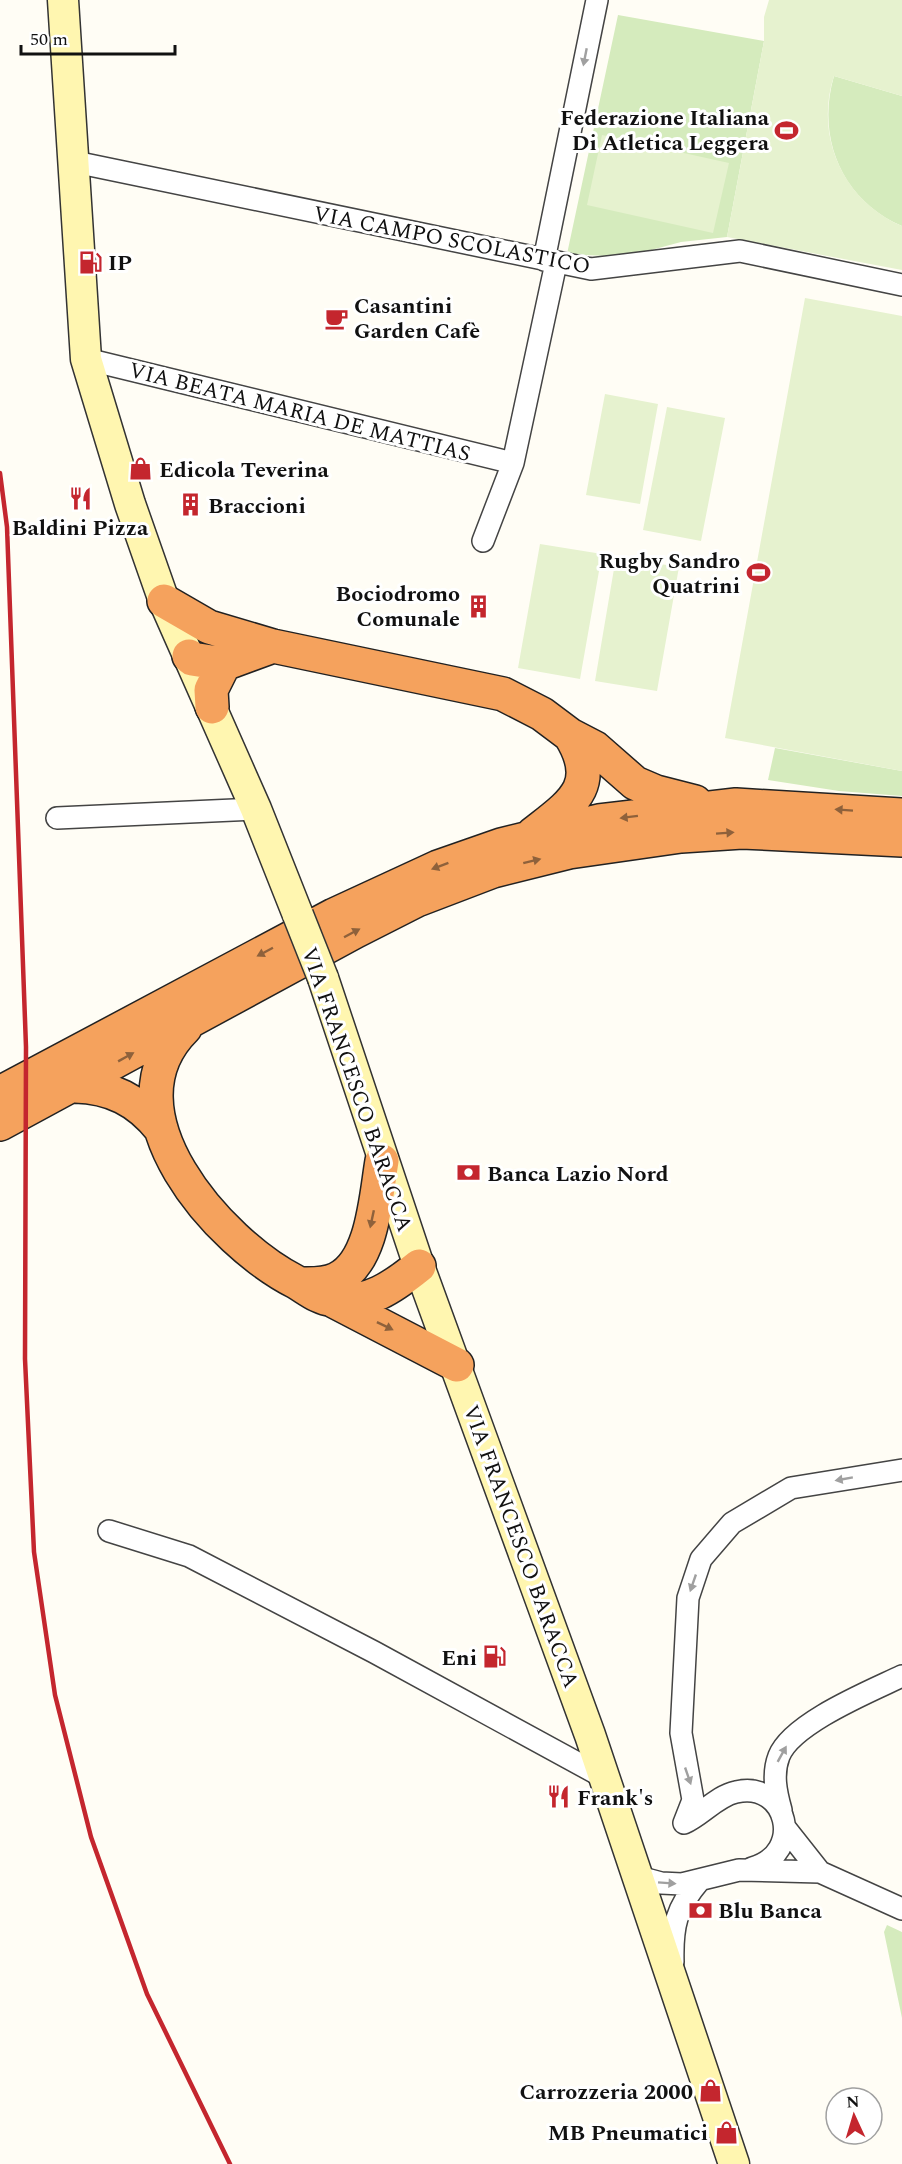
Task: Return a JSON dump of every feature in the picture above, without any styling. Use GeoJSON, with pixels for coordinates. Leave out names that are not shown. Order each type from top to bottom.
{"type":"FeatureCollection","features":[{"type":"Feature","properties":{"kind":"highway"},"geometry":{"type":"LineString","coordinates":[[164,601],[194,641],[192,659],[224,664],[273,646]]}},
{"type":"Feature","properties":{"kind":"highway"},"geometry":{"type":"LineString","coordinates":[[194,641],[273,646],[503,694],[542,714],[570,735],[596,748],[635,783],[656,792],[698,802],[902,815]]}},
{"type":"Feature","properties":{"kind":"highway"},"geometry":{"type":"LineString","coordinates":[[212,706],[211,690],[224,664]]}},
{"type":"Feature","properties":{"kind":"highway"},"geometry":{"type":"LineString","coordinates":[[527,838],[579,794],[583,769],[581,757],[570,735]]}},
{"type":"Feature","properties":{"kind":"highway"},"geometry":{"type":"LineString","coordinates":[[0,1093],[334,915],[438,867],[527,838],[599,821],[736,805]]}},
{"type":"Feature","properties":{"kind":"highway"},"geometry":{"type":"LineString","coordinates":[[0,1124],[75,1086],[417,900],[493,871],[569,852],[681,836],[742,832],[902,840]]}},
{"type":"Feature","properties":{"kind":"highway"},"geometry":{"type":"LineString","coordinates":[[161,1129],[155,1097],[161,1062],[177,1036],[201,1016]]}},
{"type":"Feature","properties":{"kind":"highway"},"geometry":{"type":"LineString","coordinates":[[75,1086],[101,1088],[128,1098],[152,1117],[161,1129],[184,1177],[203,1206],[249,1253],[310,1292],[339,1287],[360,1299],[375,1295],[397,1284],[419,1266]]}},
{"type":"Feature","properties":{"kind":"highway"},"geometry":{"type":"LineString","coordinates":[[339,1287],[358,1261],[366,1240],[382,1161]]}},
{"type":"Feature","properties":{"kind":"highway"},"geometry":{"type":"LineString","coordinates":[[339,1287],[456,1365]]}},
{"type":"Feature","properties":{"kind":"main road"},"geometry":{"type":"LineString","coordinates":[[63,0],[86,359],[130,504],[164,601]]}},
{"type":"Feature","properties":{"kind":"main road","name":"VIA FRANCESCO BARACCA"},"geometry":{"type":"LineString","coordinates":[[194,641],[212,706],[256,809],[323,978],[382,1161],[419,1266],[605,1778],[635,1876],[734,2164]]}},
{"type":"Feature","properties":{"kind":"street"},"geometry":{"type":"LineString","coordinates":[[483,541],[513,463],[597,0]]}},
{"type":"Feature","properties":{"kind":"street","name":"VIA CAMPO SCOLASTICO"},"geometry":{"type":"LineString","coordinates":[[75,162],[591,269],[740,251],[902,285]]}},
{"type":"Feature","properties":{"kind":"street","name":"VIA BEATA MARIA DE MATTIAS"},"geometry":{"type":"LineString","coordinates":[[86,359],[513,463]]}},
{"type":"Feature","properties":{"kind":"street"},"geometry":{"type":"LineString","coordinates":[[57,818],[256,809]]}},
{"type":"Feature","properties":{"kind":"street"},"geometry":{"type":"LineString","coordinates":[[820,1872],[783,1819],[760,1794],[739,1791],[728,1794],[703,1813],[684,1823],[693,1800],[681,1732],[688,1598],[701,1559],[732,1523],[791,1488],[902,1470]]}},
{"type":"Feature","properties":{"kind":"street"},"geometry":{"type":"LineString","coordinates":[[109,1531],[189,1556],[374,1652],[605,1778]]}},
{"type":"Feature","properties":{"kind":"street"},"geometry":{"type":"LineString","coordinates":[[749,1869],[770,1860],[783,1840],[783,1819],[774,1774],[780,1754],[804,1727],[848,1702],[902,1676]]}},
{"type":"Feature","properties":{"kind":"street"},"geometry":{"type":"LineString","coordinates":[[635,1876],[640,1879],[668,1883],[700,1880],[730,1871],[749,1869],[820,1872],[902,1909]]}},
{"type":"Feature","properties":{"kind":"street"},"geometry":{"type":"LineString","coordinates":[[674,1989],[673,1929],[681,1906],[700,1880]]}},
{"type":"Feature","properties":{"kind":"green space","name":"Federazione Italiana Di Atletica Leggera"},"geometry":{"type":"Polygon","coordinates":[[[769,0],[902,0],[902,96],[834,76],[829,99],[828,122],[831,144],[850,184],[864,201],[882,215],[902,226],[902,270],[727,237],[764,41],[764,17],[769,0]]]}},
{"type":"Feature","properties":{"kind":"green space"},"geometry":{"type":"Polygon","coordinates":[[[618,15],[764,41],[727,237],[681,242],[625,257],[567,254],[618,15]]]}},
{"type":"Feature","properties":{"kind":"green space"},"geometry":{"type":"Polygon","coordinates":[[[834,76],[902,96],[902,226],[881,215],[864,200],[849,183],[839,164],[832,144],[829,122],[829,99],[834,76]]]}},
{"type":"Feature","properties":{"kind":"green space"},"geometry":{"type":"Polygon","coordinates":[[[602,135],[729,163],[713,233],[587,205],[602,135]]]}},
{"type":"Feature","properties":{"kind":"green space"},"geometry":{"type":"Polygon","coordinates":[[[805,298],[902,316],[902,771],[725,738],[805,298]]]}},
{"type":"Feature","properties":{"kind":"green space"},"geometry":{"type":"Polygon","coordinates":[[[605,394],[658,404],[640,504],[586,495],[605,394]]]}},
{"type":"Feature","properties":{"kind":"green space"},"geometry":{"type":"Polygon","coordinates":[[[667,407],[725,418],[701,541],[643,530],[667,407]]]}},
{"type":"Feature","properties":{"kind":"green space"},"geometry":{"type":"Polygon","coordinates":[[[540,544],[602,554],[580,679],[518,668],[540,544]]]}},
{"type":"Feature","properties":{"kind":"green space"},"geometry":{"type":"Polygon","coordinates":[[[616,557],[679,567],[657,691],[595,681],[616,557]]]}},
{"type":"Feature","properties":{"kind":"green space"},"geometry":{"type":"Polygon","coordinates":[[[775,748],[902,771],[902,796],[839,791],[768,780],[775,748]]]}},
{"type":"Feature","properties":{"kind":"green space"},"geometry":{"type":"Polygon","coordinates":[[[887,1925],[902,1932],[902,2018],[884,1932],[887,1925]]]}},
{"type":"Feature","properties":{"kind":"railway"},"geometry":{"type":"LineString","coordinates":[[0,473],[7,527],[26,1047],[25,1359],[34,1552],[55,1695],[91,1837],[147,1994],[230,2164]]}},
{"type":"Feature","properties":{"kind":"place","name":"Federazione Italiana Di Atletica Leggera"},"geometry":{"type":"Point","coordinates":[787,130]}},
{"type":"Feature","properties":{"kind":"place","name":"IP"},"geometry":{"type":"Point","coordinates":[90,262]}},
{"type":"Feature","properties":{"kind":"place","name":"Casantini Garden Cafè"},"geometry":{"type":"Point","coordinates":[336,318]}},
{"type":"Feature","properties":{"kind":"place","name":"Edicola Teverina"},"geometry":{"type":"Point","coordinates":[141,469]}},
{"type":"Feature","properties":{"kind":"place","name":"Baldini Pizza"},"geometry":{"type":"Point","coordinates":[80,498]}},
{"type":"Feature","properties":{"kind":"place","name":"Braccioni"},"geometry":{"type":"Point","coordinates":[190,505]}},
{"type":"Feature","properties":{"kind":"place","name":"Rugby Sandro Quatrini"},"geometry":{"type":"Point","coordinates":[758,573]}},
{"type":"Feature","properties":{"kind":"place","name":"Bociodromo Comunale"},"geometry":{"type":"Point","coordinates":[478,606]}},
{"type":"Feature","properties":{"kind":"place","name":"Banca Lazio Nord"},"geometry":{"type":"Point","coordinates":[469,1173]}},
{"type":"Feature","properties":{"kind":"place","name":"Eni"},"geometry":{"type":"Point","coordinates":[495,1657]}},
{"type":"Feature","properties":{"kind":"place","name":"Frank's"},"geometry":{"type":"Point","coordinates":[559,1797]}},
{"type":"Feature","properties":{"kind":"place","name":"Blu Banca"},"geometry":{"type":"Point","coordinates":[700,1910]}},
{"type":"Feature","properties":{"kind":"place","name":"Carrozzeria 2000"},"geometry":{"type":"Point","coordinates":[711,2091]}},
{"type":"Feature","properties":{"kind":"place","name":"MB Pneumatici"},"geometry":{"type":"Point","coordinates":[726,2132]}}]}
